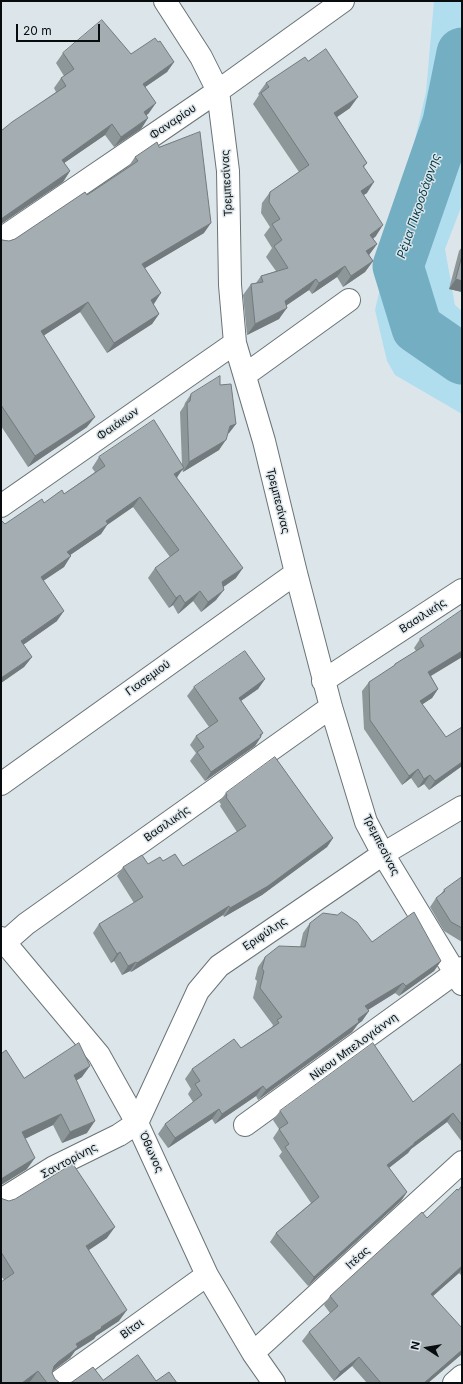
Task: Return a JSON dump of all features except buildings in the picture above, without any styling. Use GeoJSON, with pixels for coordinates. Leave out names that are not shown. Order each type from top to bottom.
{"type":"FeatureCollection","features":[{"type":"Feature","properties":{"kind":"street","name":"Τρεμπεσίνας"},"geometry":{"type":"LineString","coordinates":[[165,1],[201,57],[218,91],[228,171],[230,285],[235,343],[264,441],[323,681],[366,822],[383,854],[460,975]]}},
{"type":"Feature","properties":{"kind":"street","name":"Φαναρίου"},"geometry":{"type":"LineString","coordinates":[[1,239],[218,91],[343,1]]}},
{"type":"Feature","properties":{"kind":"street"},"geometry":{"type":"LineString","coordinates":[[245,375],[349,300]]}},
{"type":"Feature","properties":{"kind":"street","name":"Φαιάκων"},"geometry":{"type":"LineString","coordinates":[[1,506],[235,343]]}},
{"type":"Feature","properties":{"kind":"street","name":"Γιασεμιού"},"geometry":{"type":"LineString","coordinates":[[1,784],[296,573]]}},
{"type":"Feature","properties":{"kind":"street","name":"Βασιλικής"},"geometry":{"type":"LineString","coordinates":[[323,681],[462,590]]}},
{"type":"Feature","properties":{"kind":"street","name":"Βασιλικής"},"geometry":{"type":"LineString","coordinates":[[2,942],[331,707]]}},
{"type":"Feature","properties":{"kind":"street","name":"Εριφύλης"},"geometry":{"type":"LineString","coordinates":[[137,1123],[198,991],[219,966],[383,854],[462,807]]}},
{"type":"Feature","properties":{"kind":"street","name":"Όθωνος"},"geometry":{"type":"LineString","coordinates":[[2,942],[99,1055],[137,1123],[207,1275],[253,1353],[274,1383]]}},
{"type":"Feature","properties":{"kind":"street","name":"Νίκου Μπελογιάννη"},"geometry":{"type":"LineString","coordinates":[[245,1125],[460,975]]}},
{"type":"Feature","properties":{"kind":"street","name":"Σαντορίνης"},"geometry":{"type":"LineString","coordinates":[[1,1200],[54,1167],[119,1135],[137,1123]]}},
{"type":"Feature","properties":{"kind":"street","name":"Ιτέας"},"geometry":{"type":"LineString","coordinates":[[253,1353],[462,1162]]}},
{"type":"Feature","properties":{"kind":"street","name":"Βίτσι"},"geometry":{"type":"LineString","coordinates":[[57,1383],[207,1275]]}},
{"type":"Feature","properties":{"kind":"street"},"geometry":{"type":"LineString","coordinates":[[454,1383],[462,1376]]}},
{"type":"Feature","properties":{"kind":"shaded area"},"geometry":{"type":"Polygon","coordinates":[[[434,1],[462,1],[462,205],[445,249],[455,305],[462,311],[462,414],[395,375],[387,361],[375,310],[426,92],[434,1]]]}},
{"type":"Feature","properties":{"kind":"waterway","name":"Ρέμα Πικροδάφνης"},"geometry":{"type":"LineString","coordinates":[[462,53],[448,122],[398,266],[417,328],[462,359]]}}]}
